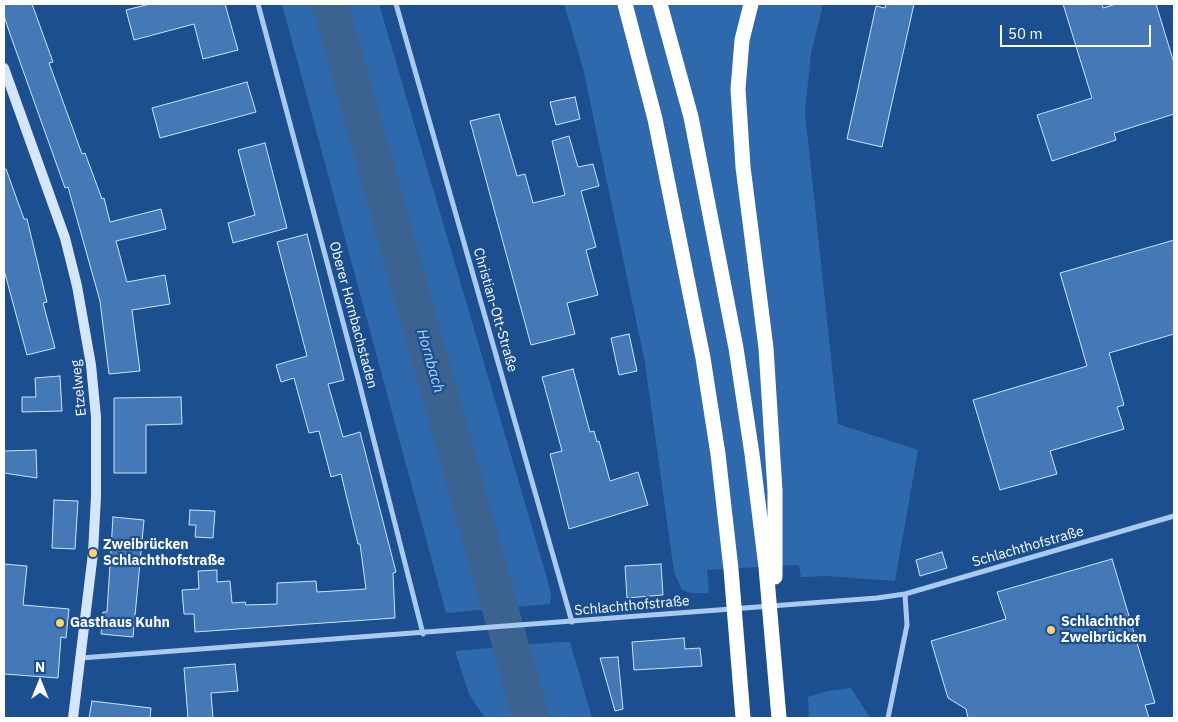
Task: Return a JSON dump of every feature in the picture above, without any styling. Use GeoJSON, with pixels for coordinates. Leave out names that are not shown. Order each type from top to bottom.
{"type":"FeatureCollection","features":[{"type":"Feature","properties":{"kind":"highway"},"geometry":{"type":"LineString","coordinates":[[625,4],[655,119],[703,358],[718,454],[731,569],[743,718]]}},
{"type":"Feature","properties":{"kind":"highway"},"geometry":{"type":"LineString","coordinates":[[660,4],[691,117],[736,348],[771,566]]}},
{"type":"Feature","properties":{"kind":"highway"},"geometry":{"type":"LineString","coordinates":[[752,4],[742,40],[738,89],[743,167],[766,348],[775,492],[771,566],[779,718]]}},
{"type":"Feature","properties":{"kind":"street","name":"Oberer Hornbachstaden"},"geometry":{"type":"LineString","coordinates":[[258,4],[359,382],[423,634]]}},
{"type":"Feature","properties":{"kind":"street","name":"Christian-Ott-Straße"},"geometry":{"type":"LineString","coordinates":[[396,4],[572,622]]}},
{"type":"Feature","properties":{"kind":"street","name":"Etzelweg"},"geometry":{"type":"LineString","coordinates":[[4,68],[65,238],[77,286],[91,365],[96,417],[96,496],[93,553],[73,718]]}},
{"type":"Feature","properties":{"kind":"street","name":"Schlachthofstraße"},"geometry":{"type":"LineString","coordinates":[[81,658],[852,601],[905,594],[1174,516]]}},
{"type":"Feature","properties":{"kind":"street"},"geometry":{"type":"LineString","coordinates":[[888,718],[907,624],[905,594]]}},
{"type":"Feature","properties":{"kind":"shaded area"},"geometry":{"type":"Polygon","coordinates":[[[282,4],[379,4],[544,568],[551,595],[550,604],[446,613],[282,4]]]}},
{"type":"Feature","properties":{"kind":"shaded area"},"geometry":{"type":"Polygon","coordinates":[[[564,4],[823,4],[811,53],[805,112],[838,424],[918,450],[895,581],[826,576],[801,577],[799,565],[707,570],[709,593],[691,593],[682,590],[674,572],[645,363],[583,68],[564,4]]]}},
{"type":"Feature","properties":{"kind":"shaded area"},"geometry":{"type":"Polygon","coordinates":[[[570,642],[592,718],[485,718],[469,694],[455,651],[570,642]]]}},
{"type":"Feature","properties":{"kind":"shaded area"},"geometry":{"type":"Polygon","coordinates":[[[851,688],[870,718],[809,718],[808,697],[828,691],[851,688]]]}},
{"type":"Feature","properties":{"kind":"building"},"geometry":{"type":"Polygon","coordinates":[[[4,4],[32,4],[53,62],[49,63],[82,154],[85,153],[102,199],[104,198],[110,222],[161,209],[166,229],[116,241],[127,282],[165,275],[170,304],[132,310],[140,371],[109,374],[100,301],[68,187],[65,188],[10,34],[4,16],[4,4]]]}},
{"type":"Feature","properties":{"kind":"building"},"geometry":{"type":"Polygon","coordinates":[[[150,4],[225,4],[238,50],[203,59],[194,24],[134,40],[126,10],[150,4]]]}},
{"type":"Feature","properties":{"kind":"building"},"geometry":{"type":"Polygon","coordinates":[[[886,4],[914,4],[882,147],[847,139],[876,6],[885,8],[886,4]]]}},
{"type":"Feature","properties":{"kind":"building"},"geometry":{"type":"Polygon","coordinates":[[[1063,4],[1102,4],[1103,8],[1116,4],[1156,4],[1174,63],[1174,114],[1114,133],[1116,140],[1052,161],[1037,115],[1092,98],[1063,4]]]}},
{"type":"Feature","properties":{"kind":"building"},"geometry":{"type":"Polygon","coordinates":[[[247,82],[256,112],[160,138],[152,108],[247,82]]]}},
{"type":"Feature","properties":{"kind":"building"},"geometry":{"type":"Polygon","coordinates":[[[575,97],[580,119],[556,125],[550,102],[575,97]]]}},
{"type":"Feature","properties":{"kind":"building"},"geometry":{"type":"Polygon","coordinates":[[[499,114],[517,176],[525,174],[533,203],[565,195],[552,141],[569,136],[578,167],[593,164],[599,186],[581,191],[596,247],[586,250],[598,295],[567,303],[575,334],[531,345],[470,121],[499,114]]]}},
{"type":"Feature","properties":{"kind":"building"},"geometry":{"type":"Polygon","coordinates":[[[265,143],[287,228],[233,243],[228,223],[255,215],[238,150],[265,143]]]}},
{"type":"Feature","properties":{"kind":"building"},"geometry":{"type":"Polygon","coordinates":[[[4,169],[6,169],[24,219],[27,219],[47,302],[43,303],[55,348],[27,355],[4,270],[4,169]]]}},
{"type":"Feature","properties":{"kind":"building"},"geometry":{"type":"Polygon","coordinates":[[[307,234],[344,380],[328,384],[343,437],[360,432],[396,572],[393,573],[395,618],[195,632],[194,614],[184,614],[182,590],[199,589],[198,571],[217,570],[217,582],[230,581],[232,603],[245,602],[246,605],[277,604],[277,583],[316,581],[317,592],[366,589],[360,544],[358,544],[341,474],[331,477],[319,431],[309,433],[294,378],[281,382],[276,365],[307,356],[277,242],[307,234]]]}},
{"type":"Feature","properties":{"kind":"building"},"geometry":{"type":"Polygon","coordinates":[[[1174,240],[1174,334],[1109,353],[1124,405],[1117,407],[1124,429],[1050,451],[1057,474],[1000,490],[973,400],[1087,366],[1060,273],[1174,240]]]}},
{"type":"Feature","properties":{"kind":"building"},"geometry":{"type":"Polygon","coordinates":[[[629,334],[637,371],[619,375],[611,338],[629,334]]]}},
{"type":"Feature","properties":{"kind":"building"},"geometry":{"type":"Polygon","coordinates":[[[573,369],[590,432],[594,431],[597,442],[599,441],[610,481],[638,472],[648,505],[569,529],[550,454],[562,451],[542,377],[573,369]]]}},
{"type":"Feature","properties":{"kind":"building"},"geometry":{"type":"Polygon","coordinates":[[[60,376],[62,411],[22,412],[22,397],[36,397],[35,378],[60,376]]]}},
{"type":"Feature","properties":{"kind":"building"},"geometry":{"type":"Polygon","coordinates":[[[181,397],[182,424],[146,425],[146,473],[114,473],[114,398],[181,397]]]}},
{"type":"Feature","properties":{"kind":"building"},"geometry":{"type":"Polygon","coordinates":[[[36,450],[37,478],[4,473],[4,451],[36,450]]]}},
{"type":"Feature","properties":{"kind":"building"},"geometry":{"type":"Polygon","coordinates":[[[54,500],[78,501],[75,549],[52,548],[54,500]]]}},
{"type":"Feature","properties":{"kind":"building"},"geometry":{"type":"Polygon","coordinates":[[[190,510],[215,511],[213,538],[195,537],[196,525],[189,525],[190,510]]]}},
{"type":"Feature","properties":{"kind":"building"},"geometry":{"type":"Polygon","coordinates":[[[113,517],[144,520],[133,637],[101,634],[103,612],[107,612],[113,517]]]}},
{"type":"Feature","properties":{"kind":"building"},"geometry":{"type":"Polygon","coordinates":[[[942,552],[947,568],[920,576],[916,560],[942,552]]]}},
{"type":"Feature","properties":{"kind":"building","name":"Schlachthof Zweibrücken"},"geometry":{"type":"Polygon","coordinates":[[[1112,559],[1155,703],[1145,705],[1149,718],[968,718],[966,709],[948,698],[931,641],[1006,619],[997,592],[1112,559]]]}},
{"type":"Feature","properties":{"kind":"building"},"geometry":{"type":"Polygon","coordinates":[[[4,564],[27,566],[23,605],[69,609],[66,638],[61,637],[58,678],[4,674],[4,564]]]}},
{"type":"Feature","properties":{"kind":"building"},"geometry":{"type":"Polygon","coordinates":[[[661,564],[663,595],[627,598],[625,566],[661,564]]]}},
{"type":"Feature","properties":{"kind":"building"},"geometry":{"type":"Polygon","coordinates":[[[684,638],[685,649],[700,648],[702,666],[634,670],[632,642],[684,638]]]}},
{"type":"Feature","properties":{"kind":"building"},"geometry":{"type":"Polygon","coordinates":[[[618,657],[623,709],[615,711],[600,658],[618,657]]]}},
{"type":"Feature","properties":{"kind":"building"},"geometry":{"type":"Polygon","coordinates":[[[235,664],[238,691],[211,693],[213,718],[188,718],[184,668],[235,664]]]}},
{"type":"Feature","properties":{"kind":"building"},"geometry":{"type":"Polygon","coordinates":[[[92,701],[151,708],[150,718],[89,718],[92,701]]]}},
{"type":"Feature","properties":{"kind":"waterway","name":"Hornbach"},"geometry":{"type":"LineString","coordinates":[[330,4],[531,718]]}},
{"type":"Feature","properties":{"kind":"place","name":"Zweibrücken Schlachthofstraße"},"geometry":{"type":"Point","coordinates":[93,553]}},
{"type":"Feature","properties":{"kind":"place","name":"Gasthaus Kuhn"},"geometry":{"type":"Point","coordinates":[60,623]}},
{"type":"Feature","properties":{"kind":"place","name":"Schlachthof Zweibrücken"},"geometry":{"type":"Point","coordinates":[1051,630]}}]}
